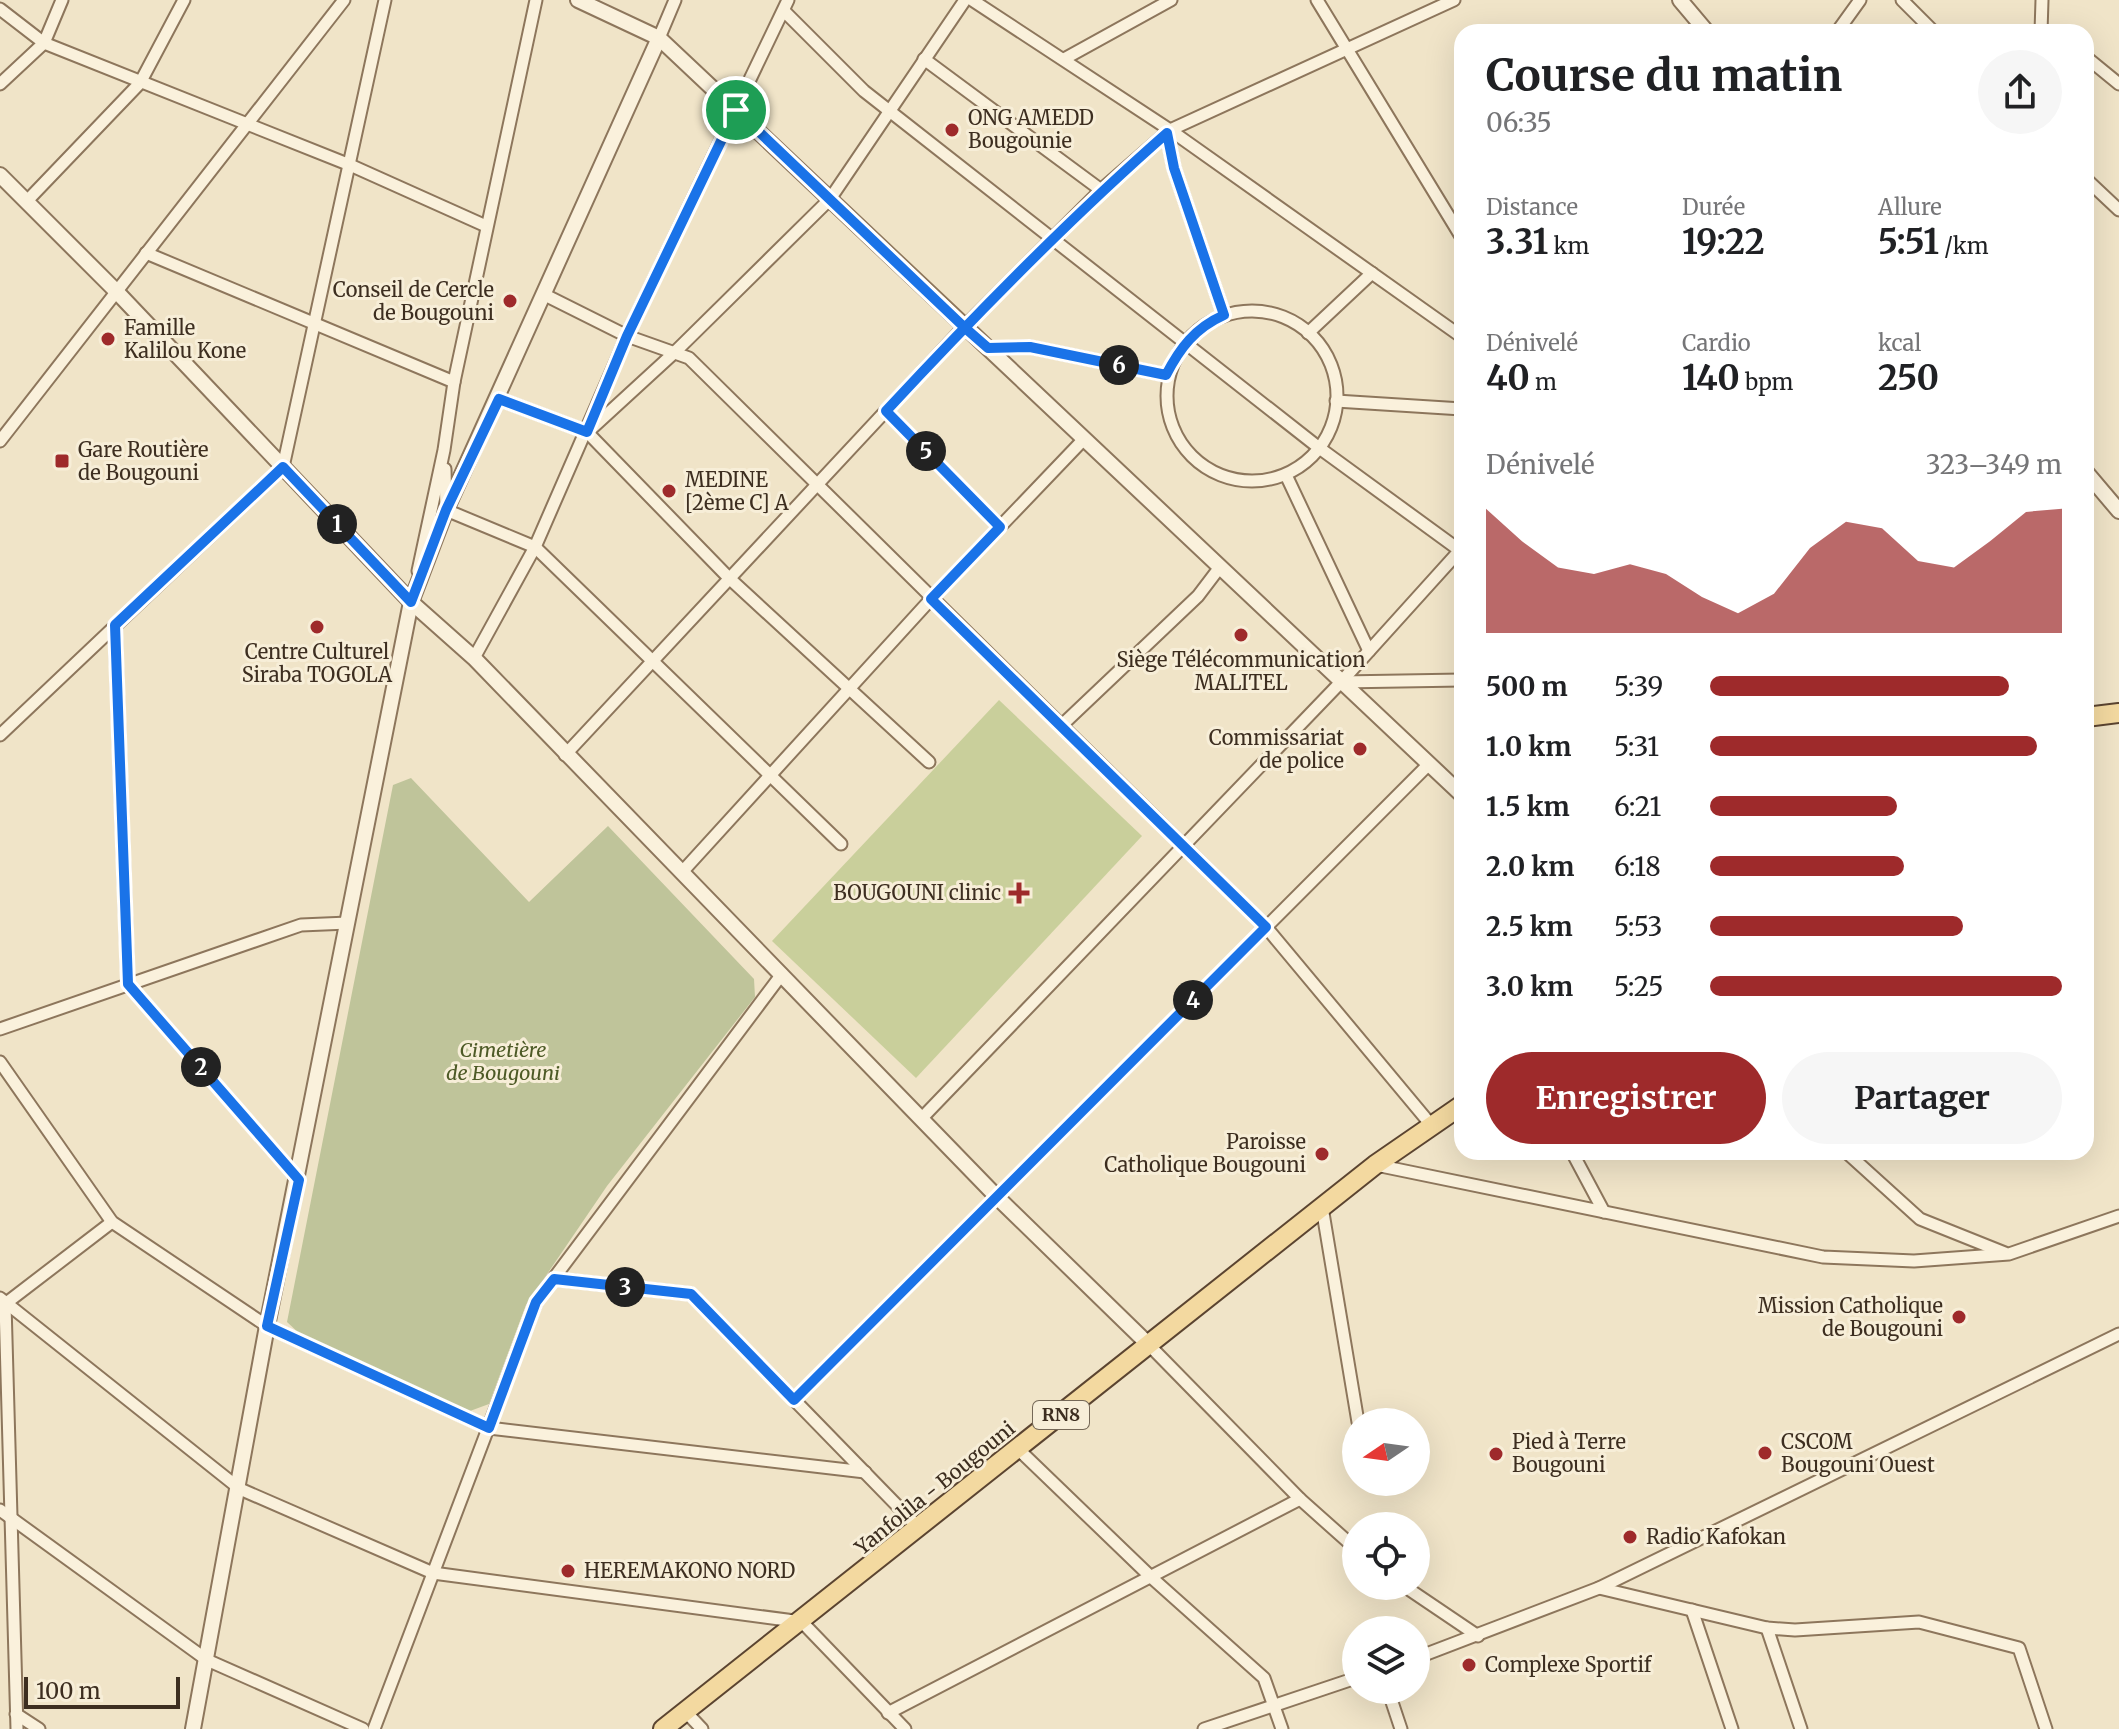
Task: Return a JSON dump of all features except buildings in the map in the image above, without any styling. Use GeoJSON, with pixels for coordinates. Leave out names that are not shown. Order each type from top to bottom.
{"type":"FeatureCollection","features":[{"type":"Feature","properties":{"kind":"main road"},"geometry":{"type":"LineString","coordinates":[[2094,716],[2119,713]]}},
{"type":"Feature","properties":{"kind":"main road","name":"Yanfolila - Bougouni"},"geometry":{"type":"LineString","coordinates":[[663,1729],[802,1622],[1375,1165],[1454,1111]]}},
{"type":"Feature","properties":{"kind":"street"},"geometry":{"type":"LineString","coordinates":[[0,84],[44,43],[62,0]]}},
{"type":"Feature","properties":{"kind":"street"},"geometry":{"type":"LineString","coordinates":[[26,202],[140,83],[184,0]]}},
{"type":"Feature","properties":{"kind":"street"},"geometry":{"type":"LineString","coordinates":[[0,441],[344,0]]}},
{"type":"Feature","properties":{"kind":"street"},"geometry":{"type":"LineString","coordinates":[[0,735],[283,467],[385,0]]}},
{"type":"Feature","properties":{"kind":"street"},"geometry":{"type":"LineString","coordinates":[[193,1729],[240,1489],[267,1326],[299,1180],[411,602],[444,450],[454,382],[536,0]]}},
{"type":"Feature","properties":{"kind":"street"},"geometry":{"type":"LineString","coordinates":[[578,0],[659,38],[1454,787]]}},
{"type":"Feature","properties":{"kind":"street"},"geometry":{"type":"LineString","coordinates":[[411,602],[446,510],[499,399],[675,0]]}},
{"type":"Feature","properties":{"kind":"street"},"geometry":{"type":"LineString","coordinates":[[587,432],[675,352],[830,199],[888,109],[965,0]]}},
{"type":"Feature","properties":{"kind":"street"},"geometry":{"type":"LineString","coordinates":[[972,0],[1169,131],[1454,331]]}},
{"type":"Feature","properties":{"kind":"street"},"geometry":{"type":"LineString","coordinates":[[1064,59],[1171,0]]}},
{"type":"Feature","properties":{"kind":"street"},"geometry":{"type":"LineString","coordinates":[[1317,0],[1454,220]]}},
{"type":"Feature","properties":{"kind":"street"},"geometry":{"type":"LineString","coordinates":[[565,755],[964,327],[1101,190],[1169,131],[1454,0]]}},
{"type":"Feature","properties":{"kind":"street"},"geometry":{"type":"LineString","coordinates":[[1680,0],[1696,24]]}},
{"type":"Feature","properties":{"kind":"street"},"geometry":{"type":"LineString","coordinates":[[1843,24],[1860,0]]}},
{"type":"Feature","properties":{"kind":"street"},"geometry":{"type":"LineString","coordinates":[[1902,0],[1926,24]]}},
{"type":"Feature","properties":{"kind":"street"},"geometry":{"type":"LineString","coordinates":[[2042,0],[2042,24]]}},
{"type":"Feature","properties":{"kind":"street"},"geometry":{"type":"LineString","coordinates":[[474,658],[535,547],[627,336],[786,5],[864,91],[1318,447],[1454,545]]}},
{"type":"Feature","properties":{"kind":"street"},"geometry":{"type":"LineString","coordinates":[[0,9],[44,43],[350,165],[486,226]]}},
{"type":"Feature","properties":{"kind":"street"},"geometry":{"type":"LineString","coordinates":[[924,59],[1101,190]]}},
{"type":"Feature","properties":{"kind":"street"},"geometry":{"type":"LineString","coordinates":[[2094,64],[2119,84]]}},
{"type":"Feature","properties":{"kind":"street"},"geometry":{"type":"LineString","coordinates":[[1169,131],[1174,168],[1224,315]]}},
{"type":"Feature","properties":{"kind":"street"},"geometry":{"type":"LineString","coordinates":[[0,175],[116,291],[411,602],[474,658],[997,1197],[1149,1345],[1300,1499],[1342,1536]]}},
{"type":"Feature","properties":{"kind":"street"},"geometry":{"type":"LineString","coordinates":[[2094,187],[2119,210]]}},
{"type":"Feature","properties":{"kind":"street"},"geometry":{"type":"LineString","coordinates":[[146,253],[454,382]]}},
{"type":"Feature","properties":{"kind":"street"},"geometry":{"type":"LineString","coordinates":[[1308,333],[1372,273]]}},
{"type":"Feature","properties":{"kind":"street"},"geometry":{"type":"LineString","coordinates":[[545,295],[627,336],[689,358],[815,486],[1266,927],[1432,1126]]}},
{"type":"Feature","properties":{"kind":"street"},"geometry":{"type":"LineString","coordinates":[[1260,310],[1291,320],[1308,333],[1324,351],[1335,379],[1336,401],[1330,430],[1308,461],[1286,475],[1259,482],[1231,480],[1196,462],[1172,429],[1166,398],[1166,375],[1187,342],[1205,324],[1224,315],[1260,310]]}},
{"type":"Feature","properties":{"kind":"street"},"geometry":{"type":"LineString","coordinates":[[988,348],[1030,347],[1166,375]]}},
{"type":"Feature","properties":{"kind":"street"},"geometry":{"type":"LineString","coordinates":[[499,399],[587,432],[729,578],[929,762]]}},
{"type":"Feature","properties":{"kind":"street"},"geometry":{"type":"LineString","coordinates":[[1336,401],[1454,408]]}},
{"type":"Feature","properties":{"kind":"street"},"geometry":{"type":"LineString","coordinates":[[886,411],[1000,527]]}},
{"type":"Feature","properties":{"kind":"street"},"geometry":{"type":"LineString","coordinates":[[683,871],[931,599],[1084,439]]}},
{"type":"Feature","properties":{"kind":"street"},"geometry":{"type":"LineString","coordinates":[[444,450],[446,510]]}},
{"type":"Feature","properties":{"kind":"street"},"geometry":{"type":"LineString","coordinates":[[1286,475],[1369,651]]}},
{"type":"Feature","properties":{"kind":"street"},"geometry":{"type":"LineString","coordinates":[[2094,481],[2119,511]]}},
{"type":"Feature","properties":{"kind":"street"},"geometry":{"type":"LineString","coordinates":[[446,510],[535,547],[769,778],[841,844]]}},
{"type":"Feature","properties":{"kind":"street"},"geometry":{"type":"LineString","coordinates":[[921,1119],[1341,682],[1454,558]]}},
{"type":"Feature","properties":{"kind":"street"},"geometry":{"type":"LineString","coordinates":[[1061,726],[1198,596],[1220,567]]}},
{"type":"Feature","properties":{"kind":"street"},"geometry":{"type":"LineString","coordinates":[[115,625],[128,984],[299,1180]]}},
{"type":"Feature","properties":{"kind":"street"},"geometry":{"type":"LineString","coordinates":[[1341,682],[1454,680]]}},
{"type":"Feature","properties":{"kind":"street"},"geometry":{"type":"LineString","coordinates":[[794,1400],[1429,764]]}},
{"type":"Feature","properties":{"kind":"street"},"geometry":{"type":"LineString","coordinates":[[0,1029],[301,925],[348,923]]}},
{"type":"Feature","properties":{"kind":"street"},"geometry":{"type":"LineString","coordinates":[[374,1729],[536,1302],[782,974]]}},
{"type":"Feature","properties":{"kind":"street"},"geometry":{"type":"LineString","coordinates":[[0,1062],[112,1222],[267,1326],[489,1428],[865,1472]]}},
{"type":"Feature","properties":{"kind":"street"},"geometry":{"type":"LineString","coordinates":[[1576,1160],[1604,1212]]}},
{"type":"Feature","properties":{"kind":"street"},"geometry":{"type":"LineString","coordinates":[[1855,1160],[1920,1219],[2009,1254]]}},
{"type":"Feature","properties":{"kind":"street"},"geometry":{"type":"LineString","coordinates":[[1375,1165],[1823,1257],[1914,1261],[2009,1254],[2119,1216]]}},
{"type":"Feature","properties":{"kind":"street"},"geometry":{"type":"LineString","coordinates":[[1322,1207],[1356,1408]]}},
{"type":"Feature","properties":{"kind":"street"},"geometry":{"type":"LineString","coordinates":[[3,1301],[112,1222]]}},
{"type":"Feature","properties":{"kind":"street"},"geometry":{"type":"LineString","coordinates":[[554,1279],[691,1294],[919,1528]]}},
{"type":"Feature","properties":{"kind":"street"},"geometry":{"type":"LineString","coordinates":[[3,1301],[240,1489],[433,1573],[802,1622],[905,1729]]}},
{"type":"Feature","properties":{"kind":"street"},"geometry":{"type":"LineString","coordinates":[[3,1301],[4,1513],[17,1729]]}},
{"type":"Feature","properties":{"kind":"street"},"geometry":{"type":"LineString","coordinates":[[1430,1653],[1599,1588],[2119,1334]]}},
{"type":"Feature","properties":{"kind":"street"},"geometry":{"type":"LineString","coordinates":[[1018,1449],[1152,1578],[1264,1678],[1282,1729]]}},
{"type":"Feature","properties":{"kind":"street"},"geometry":{"type":"LineString","coordinates":[[888,1713],[1300,1499]]}},
{"type":"Feature","properties":{"kind":"street"},"geometry":{"type":"LineString","coordinates":[[4,1513],[207,1660],[363,1729]]}},
{"type":"Feature","properties":{"kind":"street"},"geometry":{"type":"LineString","coordinates":[[1599,1588],[1767,1628],[1795,1630],[1919,1622],[2019,1648],[2046,1729]]}},
{"type":"Feature","properties":{"kind":"street"},"geometry":{"type":"LineString","coordinates":[[1425,1600],[1478,1636]]}},
{"type":"Feature","properties":{"kind":"street"},"geometry":{"type":"LineString","coordinates":[[1692,1610],[1732,1729]]}},
{"type":"Feature","properties":{"kind":"street"},"geometry":{"type":"LineString","coordinates":[[1767,1628],[1801,1729]]}},
{"type":"Feature","properties":{"kind":"street"},"geometry":{"type":"LineString","coordinates":[[1204,1729],[1342,1683]]}},
{"type":"Feature","properties":{"kind":"street"},"geometry":{"type":"LineString","coordinates":[[1393,1704],[1401,1729]]}},
{"type":"Feature","properties":{"kind":"street"},"geometry":{"type":"LineString","coordinates":[[685,1711],[702,1729]]}},
{"type":"Feature","properties":{"kind":"street"},"geometry":{"type":"LineString","coordinates":[[16,1714],[39,1729]]}},
{"type":"Feature","properties":{"kind":"green space"},"geometry":{"type":"Polygon","coordinates":[[[999,700],[1142,836],[916,1078],[772,941],[999,700]]]}},
{"type":"Feature","properties":{"kind":"green space","name":"Cimetière de Bougouni"},"geometry":{"type":"Polygon","coordinates":[[[411,778],[529,902],[608,826],[754,979],[755,997],[607,1186],[526,1305],[489,1404],[470,1411],[302,1336],[287,1322],[393,785],[411,778]]]}},
{"type":"Feature","properties":{"kind":"place","name":"ONG AMEDD Bougounie"},"geometry":{"type":"Point","coordinates":[952,130]}},
{"type":"Feature","properties":{"kind":"place","name":"Conseil de Cercle de Bougouni"},"geometry":{"type":"Point","coordinates":[510,301]}},
{"type":"Feature","properties":{"kind":"place","name":"Famille Kalilou Kone"},"geometry":{"type":"Point","coordinates":[108,339]}},
{"type":"Feature","properties":{"kind":"place","name":"Gare Routière de Bougouni"},"geometry":{"type":"Point","coordinates":[62,461]}},
{"type":"Feature","properties":{"kind":"place","name":"MEDINE [2ème C] A"},"geometry":{"type":"Point","coordinates":[669,491]}},
{"type":"Feature","properties":{"kind":"place","name":"Centre Culturel Siraba TOGOLA"},"geometry":{"type":"Point","coordinates":[317,627]}},
{"type":"Feature","properties":{"kind":"place","name":"Siège Télécommunication MALITEL"},"geometry":{"type":"Point","coordinates":[1241,635]}},
{"type":"Feature","properties":{"kind":"place","name":"Commissariat de police"},"geometry":{"type":"Point","coordinates":[1360,749]}},
{"type":"Feature","properties":{"kind":"place","name":"BOUGOUNI clinic"},"geometry":{"type":"Point","coordinates":[1019,893]}},
{"type":"Feature","properties":{"kind":"place","name":"Paroisse Catholique Bougouni"},"geometry":{"type":"Point","coordinates":[1322,1154]}},
{"type":"Feature","properties":{"kind":"place","name":"Mission Catholique de Bougouni"},"geometry":{"type":"Point","coordinates":[1959,1317]}},
{"type":"Feature","properties":{"kind":"place","name":"CSCOM Bougouni Ouest"},"geometry":{"type":"Point","coordinates":[1765,1453]}},
{"type":"Feature","properties":{"kind":"place","name":"Pied à Terre Bougouni"},"geometry":{"type":"Point","coordinates":[1496,1454]}},
{"type":"Feature","properties":{"kind":"place","name":"Radio Kafokan"},"geometry":{"type":"Point","coordinates":[1630,1537]}},
{"type":"Feature","properties":{"kind":"place","name":"HEREMAKONO NORD"},"geometry":{"type":"Point","coordinates":[568,1571]}},
{"type":"Feature","properties":{"kind":"place","name":"Complexe Sportif"},"geometry":{"type":"Point","coordinates":[1469,1665]}},
{"type":"Feature","properties":{"kind":"route"},"geometry":{"type":"LineString","coordinates":[[736,110],[627,336],[587,432],[499,399],[446,510],[411,602],[283,467],[115,625],[128,984],[299,1180],[267,1326],[489,1428],[536,1302],[554,1279],[691,1294],[794,1400],[1266,927],[931,599],[1000,527],[886,411],[964,327],[1101,190],[1167,133],[1174,168],[1224,315],[1205,324],[1180,349],[1166,375],[1030,347],[988,348],[964,327],[880,248],[736,110]]}}]}
